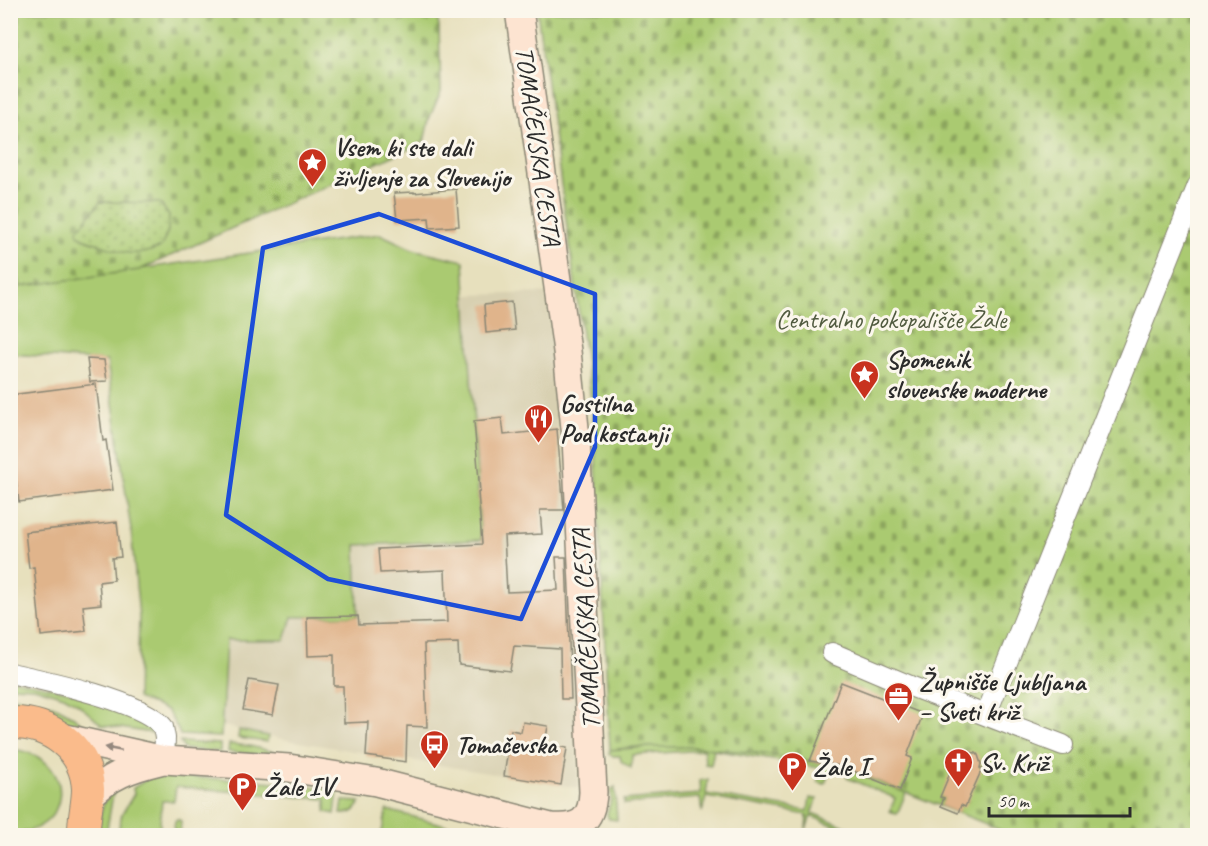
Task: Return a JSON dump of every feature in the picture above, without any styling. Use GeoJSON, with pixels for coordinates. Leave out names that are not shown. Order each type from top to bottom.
{"type":"FeatureCollection","features":[{"type":"Feature","properties":{"kind":"main road"},"geometry":{"type":"LineString","coordinates":[[14,722],[44,728],[61,737],[73,749],[83,768],[87,783],[82,821]]}},
{"type":"Feature","properties":{"kind":"street","name":"TOMAČEVSKA CESTA"},"geometry":{"type":"LineString","coordinates":[[61,737],[164,760],[289,768],[376,782],[550,826],[573,826],[589,816],[593,792],[576,438],[567,351],[519,10]]}},
{"type":"Feature","properties":{"kind":"street"},"geometry":{"type":"LineString","coordinates":[[986,715],[1197,185]]}},
{"type":"Feature","properties":{"kind":"street"},"geometry":{"type":"LineString","coordinates":[[832,653],[1063,745]]}},
{"type":"Feature","properties":{"kind":"street"},"geometry":{"type":"LineString","coordinates":[[10,673],[61,683],[144,713],[163,727],[164,760]]}},
{"type":"Feature","properties":{"kind":"street","name":"TOMAČEVSKA CESTA"},"geometry":{"type":"LineString","coordinates":[[82,821],[107,781],[123,772],[164,760]]}},
{"type":"Feature","properties":{"kind":"highlighted area"},"geometry":{"type":"Polygon","coordinates":[[[379,214],[595,294],[595,447],[521,619],[328,579],[226,515],[263,248],[379,214]]]}},
{"type":"Feature","properties":{"kind":"shaded area"},"geometry":{"type":"Polygon","coordinates":[[[380,234],[412,249],[464,261],[467,295],[546,293],[563,418],[557,419],[564,490],[569,491],[579,788],[287,740],[223,726],[137,698],[139,617],[131,530],[107,360],[63,280],[380,234]]]}},
{"type":"Feature","properties":{"kind":"green space"},"geometry":{"type":"Polygon","coordinates":[[[10,11],[436,11],[439,27],[441,91],[429,119],[424,142],[139,270],[11,288],[10,11]]]}},
{"type":"Feature","properties":{"kind":"green space","name":"Centralno pokopališče Žale"},"geometry":{"type":"Polygon","coordinates":[[[537,11],[1197,11],[1197,835],[1010,835],[838,766],[758,753],[696,747],[635,747],[610,750],[594,421],[537,11]]]}},
{"type":"Feature","properties":{"kind":"green space"},"geometry":{"type":"Polygon","coordinates":[[[100,202],[160,203],[169,216],[168,231],[161,247],[140,253],[123,252],[78,235],[78,230],[100,202]]]}},
{"type":"Feature","properties":{"kind":"green space"},"geometry":{"type":"Polygon","coordinates":[[[380,234],[412,249],[464,261],[481,540],[356,545],[358,616],[292,617],[285,640],[226,640],[221,737],[180,735],[168,711],[137,698],[139,617],[131,530],[107,361],[11,354],[10,288],[380,234]]]}},
{"type":"Feature","properties":{"kind":"green space"},"geometry":{"type":"Polygon","coordinates":[[[11,679],[72,692],[142,721],[152,733],[102,725],[78,704],[64,696],[34,687],[11,686],[11,679]]]}},
{"type":"Feature","properties":{"kind":"green space"},"geometry":{"type":"Polygon","coordinates":[[[10,697],[24,698],[58,708],[78,720],[97,738],[78,731],[50,714],[11,705],[10,697]]]}},
{"type":"Feature","properties":{"kind":"green space"},"geometry":{"type":"Polygon","coordinates":[[[239,730],[268,736],[267,742],[238,738],[239,730]]]}},
{"type":"Feature","properties":{"kind":"green space"},"geometry":{"type":"Polygon","coordinates":[[[180,742],[220,744],[220,752],[184,749],[180,742]]]}},
{"type":"Feature","properties":{"kind":"green space"},"geometry":{"type":"Polygon","coordinates":[[[229,744],[274,752],[273,756],[228,752],[229,744]]]}},
{"type":"Feature","properties":{"kind":"green space"},"geometry":{"type":"Polygon","coordinates":[[[659,746],[704,748],[749,753],[838,766],[832,773],[829,772],[825,784],[818,782],[820,768],[714,750],[711,765],[705,764],[704,750],[632,755],[631,768],[621,761],[620,756],[609,754],[610,750],[659,746]]]}},
{"type":"Feature","properties":{"kind":"green space"},"geometry":{"type":"Polygon","coordinates":[[[18,750],[37,757],[51,768],[58,781],[60,796],[55,810],[46,822],[31,830],[11,833],[11,752],[18,750]]]}},
{"type":"Feature","properties":{"kind":"green space"},"geometry":{"type":"Polygon","coordinates":[[[846,768],[906,793],[897,814],[890,811],[895,798],[847,778],[846,768]]]}},
{"type":"Feature","properties":{"kind":"green space"},"geometry":{"type":"Polygon","coordinates":[[[150,777],[278,782],[338,791],[335,814],[326,812],[326,799],[176,787],[174,801],[162,801],[159,834],[118,831],[122,814],[134,794],[133,788],[150,777]]]}},
{"type":"Feature","properties":{"kind":"green space"},"geometry":{"type":"Polygon","coordinates":[[[700,780],[708,780],[706,794],[808,811],[810,798],[817,799],[812,813],[867,835],[857,835],[811,816],[806,829],[807,815],[706,797],[702,812],[700,798],[624,804],[624,800],[701,794],[700,780]]]}},
{"type":"Feature","properties":{"kind":"green space"},"geometry":{"type":"Polygon","coordinates":[[[615,787],[617,820],[609,819],[607,814],[611,790],[615,787]]]}},
{"type":"Feature","properties":{"kind":"green space"},"geometry":{"type":"Polygon","coordinates":[[[114,788],[106,835],[98,836],[101,810],[114,788]]]}},
{"type":"Feature","properties":{"kind":"green space"},"geometry":{"type":"Polygon","coordinates":[[[343,801],[360,802],[353,812],[341,814],[343,801]]]}},
{"type":"Feature","properties":{"kind":"green space"},"geometry":{"type":"Polygon","coordinates":[[[387,810],[453,827],[452,830],[468,835],[381,835],[387,810]]]}},
{"type":"Feature","properties":{"kind":"green space"},"geometry":{"type":"Polygon","coordinates":[[[177,819],[181,821],[180,833],[211,835],[173,835],[177,819]]]}},
{"type":"Feature","properties":{"kind":"green space"},"geometry":{"type":"Polygon","coordinates":[[[470,831],[507,835],[468,835],[470,831]]]}},
{"type":"Feature","properties":{"kind":"building"},"geometry":{"type":"Polygon","coordinates":[[[456,189],[459,226],[430,228],[429,218],[397,220],[394,193],[456,189]]]}},
{"type":"Feature","properties":{"kind":"building"},"geometry":{"type":"Polygon","coordinates":[[[512,302],[515,330],[486,333],[484,305],[512,302]]]}},
{"type":"Feature","properties":{"kind":"building"},"geometry":{"type":"Polygon","coordinates":[[[87,359],[104,360],[107,381],[90,382],[87,359]]]}},
{"type":"Feature","properties":{"kind":"building"},"geometry":{"type":"Polygon","coordinates":[[[96,384],[103,441],[106,440],[113,490],[19,502],[10,432],[10,395],[96,384]]]}},
{"type":"Feature","properties":{"kind":"building"},"geometry":{"type":"Polygon","coordinates":[[[502,418],[504,435],[557,429],[564,510],[540,510],[542,534],[504,536],[507,592],[558,590],[556,557],[566,557],[571,699],[561,699],[560,649],[514,646],[510,671],[459,665],[458,643],[424,644],[427,727],[407,726],[406,762],[366,756],[368,722],[344,723],[343,686],[334,686],[334,655],[308,656],[307,617],[358,616],[359,625],[447,622],[445,570],[380,573],[378,549],[482,544],[474,421],[502,418]]]}},
{"type":"Feature","properties":{"kind":"building"},"geometry":{"type":"Polygon","coordinates":[[[117,522],[121,557],[112,558],[114,580],[99,582],[101,604],[83,606],[86,631],[41,636],[34,567],[29,568],[25,532],[117,522]]]}},
{"type":"Feature","properties":{"kind":"building"},"geometry":{"type":"Polygon","coordinates":[[[249,680],[279,685],[273,715],[243,710],[249,680]]]}},
{"type":"Feature","properties":{"kind":"building"},"geometry":{"type":"Polygon","coordinates":[[[841,682],[923,714],[907,756],[912,758],[900,790],[841,766],[810,761],[841,682]]]}},
{"type":"Feature","properties":{"kind":"building"},"geometry":{"type":"Polygon","coordinates":[[[523,722],[548,726],[545,744],[567,748],[561,785],[504,776],[511,730],[521,732],[523,722]]]}},
{"type":"Feature","properties":{"kind":"building","name":"Sv. Križ"},"geometry":{"type":"Polygon","coordinates":[[[968,752],[978,755],[982,769],[965,807],[961,805],[958,813],[941,806],[944,798],[940,797],[957,756],[968,752]]]}},
{"type":"Feature","properties":{"kind":"place","name":"Vsem ki ste dali življenje za Slovenijo"},"geometry":{"type":"Point","coordinates":[313,188]}},
{"type":"Feature","properties":{"kind":"place","name":"Spomenik slovenske moderne"},"geometry":{"type":"Point","coordinates":[865,400]}},
{"type":"Feature","properties":{"kind":"place","name":"Gostilna Pod kostanji"},"geometry":{"type":"Point","coordinates":[539,444]}},
{"type":"Feature","properties":{"kind":"place","name":"Župnišče Ljubljana – Sveti križ"},"geometry":{"type":"Point","coordinates":[898,722]}},
{"type":"Feature","properties":{"kind":"place","name":"Tomačevska"},"geometry":{"type":"Point","coordinates":[435,770]}},
{"type":"Feature","properties":{"kind":"place","name":"Sv. Križ"},"geometry":{"type":"Point","coordinates":[959,788]}},
{"type":"Feature","properties":{"kind":"place","name":"Žale I"},"geometry":{"type":"Point","coordinates":[792,792]}},
{"type":"Feature","properties":{"kind":"place","name":"Žale IV"},"geometry":{"type":"Point","coordinates":[243,812]}}]}
